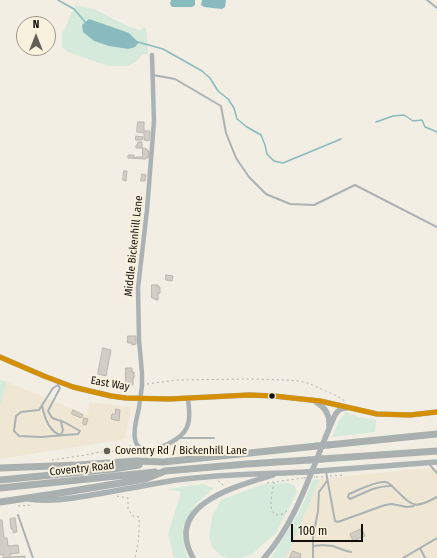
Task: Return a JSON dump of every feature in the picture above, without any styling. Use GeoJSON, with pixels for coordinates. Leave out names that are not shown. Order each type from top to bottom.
{"type":"FeatureCollection","features":[{"type":"Feature","properties":{"kind":"highway"},"geometry":{"type":"LineString","coordinates":[[0,468],[136,461],[163,462],[437,434]]}},
{"type":"Feature","properties":{"kind":"highway"},"geometry":{"type":"LineString","coordinates":[[0,502],[144,479],[165,471],[437,451]]}},
{"type":"Feature","properties":{"kind":"highway","name":"Coventry Road"},"geometry":{"type":"LineString","coordinates":[[0,480],[113,469],[163,462]]}},
{"type":"Feature","properties":{"kind":"highway","name":"Coventry Road"},"geometry":{"type":"LineString","coordinates":[[0,488],[165,471]]}},
{"type":"Feature","properties":{"kind":"street","name":"Middle Bickenhill Lane"},"geometry":{"type":"LineString","coordinates":[[135,439],[136,420],[142,385],[138,288],[147,210],[154,120],[152,55]]}},
{"type":"Feature","properties":{"kind":"street","name":"East Way"},"geometry":{"type":"LineString","coordinates":[[0,357],[58,383],[111,396],[126,398],[188,399],[249,395],[274,396],[320,401],[348,406],[377,414],[410,415],[437,412]]}},
{"type":"Feature","properties":{"kind":"street"},"geometry":{"type":"LineString","coordinates":[[135,439],[139,447],[145,450],[170,444],[180,438],[188,424],[188,399]]}},
{"type":"Feature","properties":{"kind":"street"},"geometry":{"type":"LineString","coordinates":[[311,400],[319,404],[327,412],[330,420],[328,430]]}},
{"type":"Feature","properties":{"kind":"street"},"geometry":{"type":"LineString","coordinates":[[264,558],[272,549],[290,521],[328,430],[338,411],[348,406]]}},
{"type":"Feature","properties":{"kind":"street"},"geometry":{"type":"LineString","coordinates":[[24,499],[50,500],[74,498],[207,477],[242,474],[308,472],[437,462]]}},
{"type":"Feature","properties":{"kind":"street"},"geometry":{"type":"LineString","coordinates":[[193,558],[186,542],[186,530],[190,517],[197,508],[225,491],[281,473]]}},
{"type":"Feature","properties":{"kind":"lane"},"geometry":{"type":"LineString","coordinates":[[427,0],[437,8]]}},
{"type":"Feature","properties":{"kind":"lane"},"geometry":{"type":"LineString","coordinates":[[152,74],[175,79],[221,106],[226,133],[236,158],[249,177],[266,194],[290,204],[314,205],[355,185],[437,227]]}},
{"type":"Feature","properties":{"kind":"lane"},"geometry":{"type":"LineString","coordinates":[[58,383],[60,388],[48,411],[52,418],[60,420],[80,431],[78,434],[41,437],[19,436],[14,431],[16,416],[21,412],[39,410],[42,405],[58,383]]}},
{"type":"Feature","properties":{"kind":"lane"},"geometry":{"type":"LineString","coordinates":[[42,405],[49,425],[56,434],[61,435]]}},
{"type":"Feature","properties":{"kind":"lane"},"geometry":{"type":"LineString","coordinates":[[60,420],[63,430],[61,435]]}},
{"type":"Feature","properties":{"kind":"lane"},"geometry":{"type":"LineString","coordinates":[[180,438],[214,438]]}},
{"type":"Feature","properties":{"kind":"lane"},"geometry":{"type":"LineString","coordinates":[[428,462],[437,473]]}},
{"type":"Feature","properties":{"kind":"lane"},"geometry":{"type":"LineString","coordinates":[[326,470],[335,521],[338,522],[385,505],[392,504],[407,507],[425,504],[437,497]]}},
{"type":"Feature","properties":{"kind":"lane"},"geometry":{"type":"LineString","coordinates":[[313,558],[313,537],[318,510],[319,492],[328,482]]}},
{"type":"Feature","properties":{"kind":"lane"},"geometry":{"type":"LineString","coordinates":[[392,486],[376,488],[350,499],[348,497],[349,494],[377,483],[386,482],[392,486],[410,504],[416,505]]}},
{"type":"Feature","properties":{"kind":"lane"},"geometry":{"type":"LineString","coordinates":[[18,515],[33,558]]}},
{"type":"Feature","properties":{"kind":"lane"},"geometry":{"type":"LineString","coordinates":[[403,558],[437,538]]}},
{"type":"Feature","properties":{"kind":"lane"},"geometry":{"type":"LineString","coordinates":[[313,546],[334,546],[344,551],[351,552]]}},
{"type":"Feature","properties":{"kind":"lane"},"geometry":{"type":"LineString","coordinates":[[420,548],[425,558]]}},
{"type":"Feature","properties":{"kind":"path"},"geometry":{"type":"LineString","coordinates":[[142,385],[177,380],[249,379],[299,381],[308,383],[337,396],[346,401],[348,406]]}},
{"type":"Feature","properties":{"kind":"path"},"geometry":{"type":"LineString","coordinates":[[49,460],[86,456],[100,452],[127,450],[132,444],[132,439],[135,439]]}},
{"type":"Feature","properties":{"kind":"path"},"geometry":{"type":"LineString","coordinates":[[306,480],[308,472]]}},
{"type":"Feature","properties":{"kind":"path"},"geometry":{"type":"LineString","coordinates":[[267,482],[315,477]]}},
{"type":"Feature","properties":{"kind":"path"},"geometry":{"type":"LineString","coordinates":[[215,481],[221,482],[225,491]]}},
{"type":"Feature","properties":{"kind":"path"},"geometry":{"type":"LineString","coordinates":[[274,482],[271,504],[272,512],[274,514],[281,515],[289,510]]}},
{"type":"Feature","properties":{"kind":"path"},"geometry":{"type":"LineString","coordinates":[[124,493],[116,496],[128,498],[128,509],[133,516],[139,517],[135,558]]}},
{"type":"Feature","properties":{"kind":"path"},"geometry":{"type":"LineString","coordinates":[[18,506],[32,505]]}},
{"type":"Feature","properties":{"kind":"shaded area"},"geometry":{"type":"Polygon","coordinates":[[[7,382],[88,415],[89,402],[131,407],[125,439],[0,459],[0,407],[7,382]]]}},
{"type":"Feature","properties":{"kind":"shaded area"},"geometry":{"type":"Polygon","coordinates":[[[437,468],[437,558],[286,558],[320,479],[437,468]]]}},
{"type":"Feature","properties":{"kind":"green space"},"geometry":{"type":"Polygon","coordinates":[[[75,5],[94,9],[130,27],[140,30],[146,27],[148,54],[142,54],[138,60],[128,66],[108,66],[68,52],[62,47],[62,33],[75,5]],[[129,33],[94,41],[109,46],[128,49],[137,41],[129,33]]]}},
{"type":"Feature","properties":{"kind":"green space"},"geometry":{"type":"Polygon","coordinates":[[[0,380],[7,382],[0,407],[0,380]]]}},
{"type":"Feature","properties":{"kind":"green space"},"geometry":{"type":"Polygon","coordinates":[[[346,412],[359,417],[376,420],[375,432],[332,437],[339,421],[346,412]]]}},
{"type":"Feature","properties":{"kind":"green space"},"geometry":{"type":"Polygon","coordinates":[[[320,479],[286,558],[271,558],[300,511],[313,480],[320,479]]]}},
{"type":"Feature","properties":{"kind":"green space"},"geometry":{"type":"Polygon","coordinates":[[[289,483],[295,486],[297,492],[276,533],[252,554],[241,558],[228,558],[220,555],[213,548],[209,537],[212,517],[221,500],[264,484],[289,483]]]}},
{"type":"Feature","properties":{"kind":"green space"},"geometry":{"type":"Polygon","coordinates":[[[202,484],[214,488],[196,504],[183,527],[183,539],[188,558],[174,558],[168,534],[181,492],[168,489],[202,484]]]}},
{"type":"Feature","properties":{"kind":"water"},"geometry":{"type":"Polygon","coordinates":[[[171,0],[195,0],[195,5],[192,7],[172,7],[170,4],[171,0]]]}},
{"type":"Feature","properties":{"kind":"water"},"geometry":{"type":"Polygon","coordinates":[[[202,0],[226,0],[225,7],[222,9],[204,7],[201,5],[202,0]]]}},
{"type":"Feature","properties":{"kind":"water"},"geometry":{"type":"Polygon","coordinates":[[[89,19],[129,33],[139,42],[135,47],[128,49],[109,46],[94,41],[83,32],[82,25],[89,19]]]}},
{"type":"Feature","properties":{"kind":"building"},"geometry":{"type":"Polygon","coordinates":[[[138,122],[144,122],[144,131],[150,131],[149,141],[144,140],[144,133],[137,132],[138,122]]]}},
{"type":"Feature","properties":{"kind":"building"},"geometry":{"type":"Polygon","coordinates":[[[136,136],[143,137],[142,140],[136,140],[136,136]]]}},
{"type":"Feature","properties":{"kind":"building"},"geometry":{"type":"Polygon","coordinates":[[[138,142],[142,142],[142,148],[136,148],[138,142]]]}},
{"type":"Feature","properties":{"kind":"building"},"geometry":{"type":"Polygon","coordinates":[[[143,148],[149,151],[148,158],[146,157],[146,159],[128,158],[128,155],[134,155],[134,158],[142,157],[143,148]]]}},
{"type":"Feature","properties":{"kind":"building"},"geometry":{"type":"Polygon","coordinates":[[[124,171],[127,171],[126,181],[123,180],[124,171]]]}},
{"type":"Feature","properties":{"kind":"building"},"geometry":{"type":"Polygon","coordinates":[[[142,174],[146,175],[145,181],[141,181],[142,174]]]}},
{"type":"Feature","properties":{"kind":"building"},"geometry":{"type":"Polygon","coordinates":[[[166,275],[173,276],[172,281],[166,280],[166,275]]]}},
{"type":"Feature","properties":{"kind":"building"},"geometry":{"type":"Polygon","coordinates":[[[152,285],[158,285],[158,287],[160,287],[158,300],[152,298],[152,285]]]}},
{"type":"Feature","properties":{"kind":"building"},"geometry":{"type":"Polygon","coordinates":[[[128,336],[136,336],[136,344],[132,345],[132,343],[128,343],[128,336]]]}},
{"type":"Feature","properties":{"kind":"building"},"geometry":{"type":"Polygon","coordinates":[[[103,348],[111,350],[106,376],[98,374],[103,348]]]}},
{"type":"Feature","properties":{"kind":"building"},"geometry":{"type":"Polygon","coordinates":[[[126,368],[132,368],[132,372],[134,372],[133,385],[126,385],[126,368]]]}},
{"type":"Feature","properties":{"kind":"building"},"geometry":{"type":"Polygon","coordinates":[[[116,409],[120,410],[119,421],[111,419],[112,414],[115,414],[116,409]]]}},
{"type":"Feature","properties":{"kind":"building"},"geometry":{"type":"Polygon","coordinates":[[[73,410],[83,415],[81,418],[72,414],[73,410]]]}},
{"type":"Feature","properties":{"kind":"building"},"geometry":{"type":"Polygon","coordinates":[[[84,418],[88,419],[86,425],[83,424],[84,418]]]}},
{"type":"Feature","properties":{"kind":"building"},"geometry":{"type":"Polygon","coordinates":[[[15,518],[17,532],[13,533],[10,519],[15,518]]]}},
{"type":"Feature","properties":{"kind":"building"},"geometry":{"type":"Polygon","coordinates":[[[0,520],[2,520],[4,538],[7,538],[8,546],[18,545],[19,553],[10,554],[10,557],[25,556],[25,558],[3,558],[3,554],[0,555],[0,520]]]}},
{"type":"Feature","properties":{"kind":"building"},"geometry":{"type":"Polygon","coordinates":[[[362,529],[365,536],[353,541],[350,534],[362,529]]]}},
{"type":"Feature","properties":{"kind":"building"},"geometry":{"type":"Polygon","coordinates":[[[293,551],[301,554],[300,558],[290,558],[293,551]]]}},
{"type":"Feature","properties":{"kind":"waterway"},"geometry":{"type":"LineString","coordinates":[[58,0],[74,9],[86,23]]}},
{"type":"Feature","properties":{"kind":"waterway"},"geometry":{"type":"LineString","coordinates":[[138,42],[163,49],[202,71],[210,78],[218,91],[228,99],[234,108],[237,119],[261,135],[267,154],[274,161],[283,163],[341,139]]}},
{"type":"Feature","properties":{"kind":"waterway"},"geometry":{"type":"LineString","coordinates":[[376,122],[393,116],[404,115],[413,121],[422,120],[425,127],[437,133]]}},
{"type":"Feature","properties":{"kind":"transit line"},"geometry":{"type":"LineString","coordinates":[[0,357],[73,387],[126,398],[169,399],[249,395],[274,396],[320,401],[377,414],[410,415],[437,412]]}},
{"type":"Feature","properties":{"kind":"place","name":"Coventry Rd / Bickenhill Lane"},"geometry":{"type":"Point","coordinates":[107,451]}}]}
